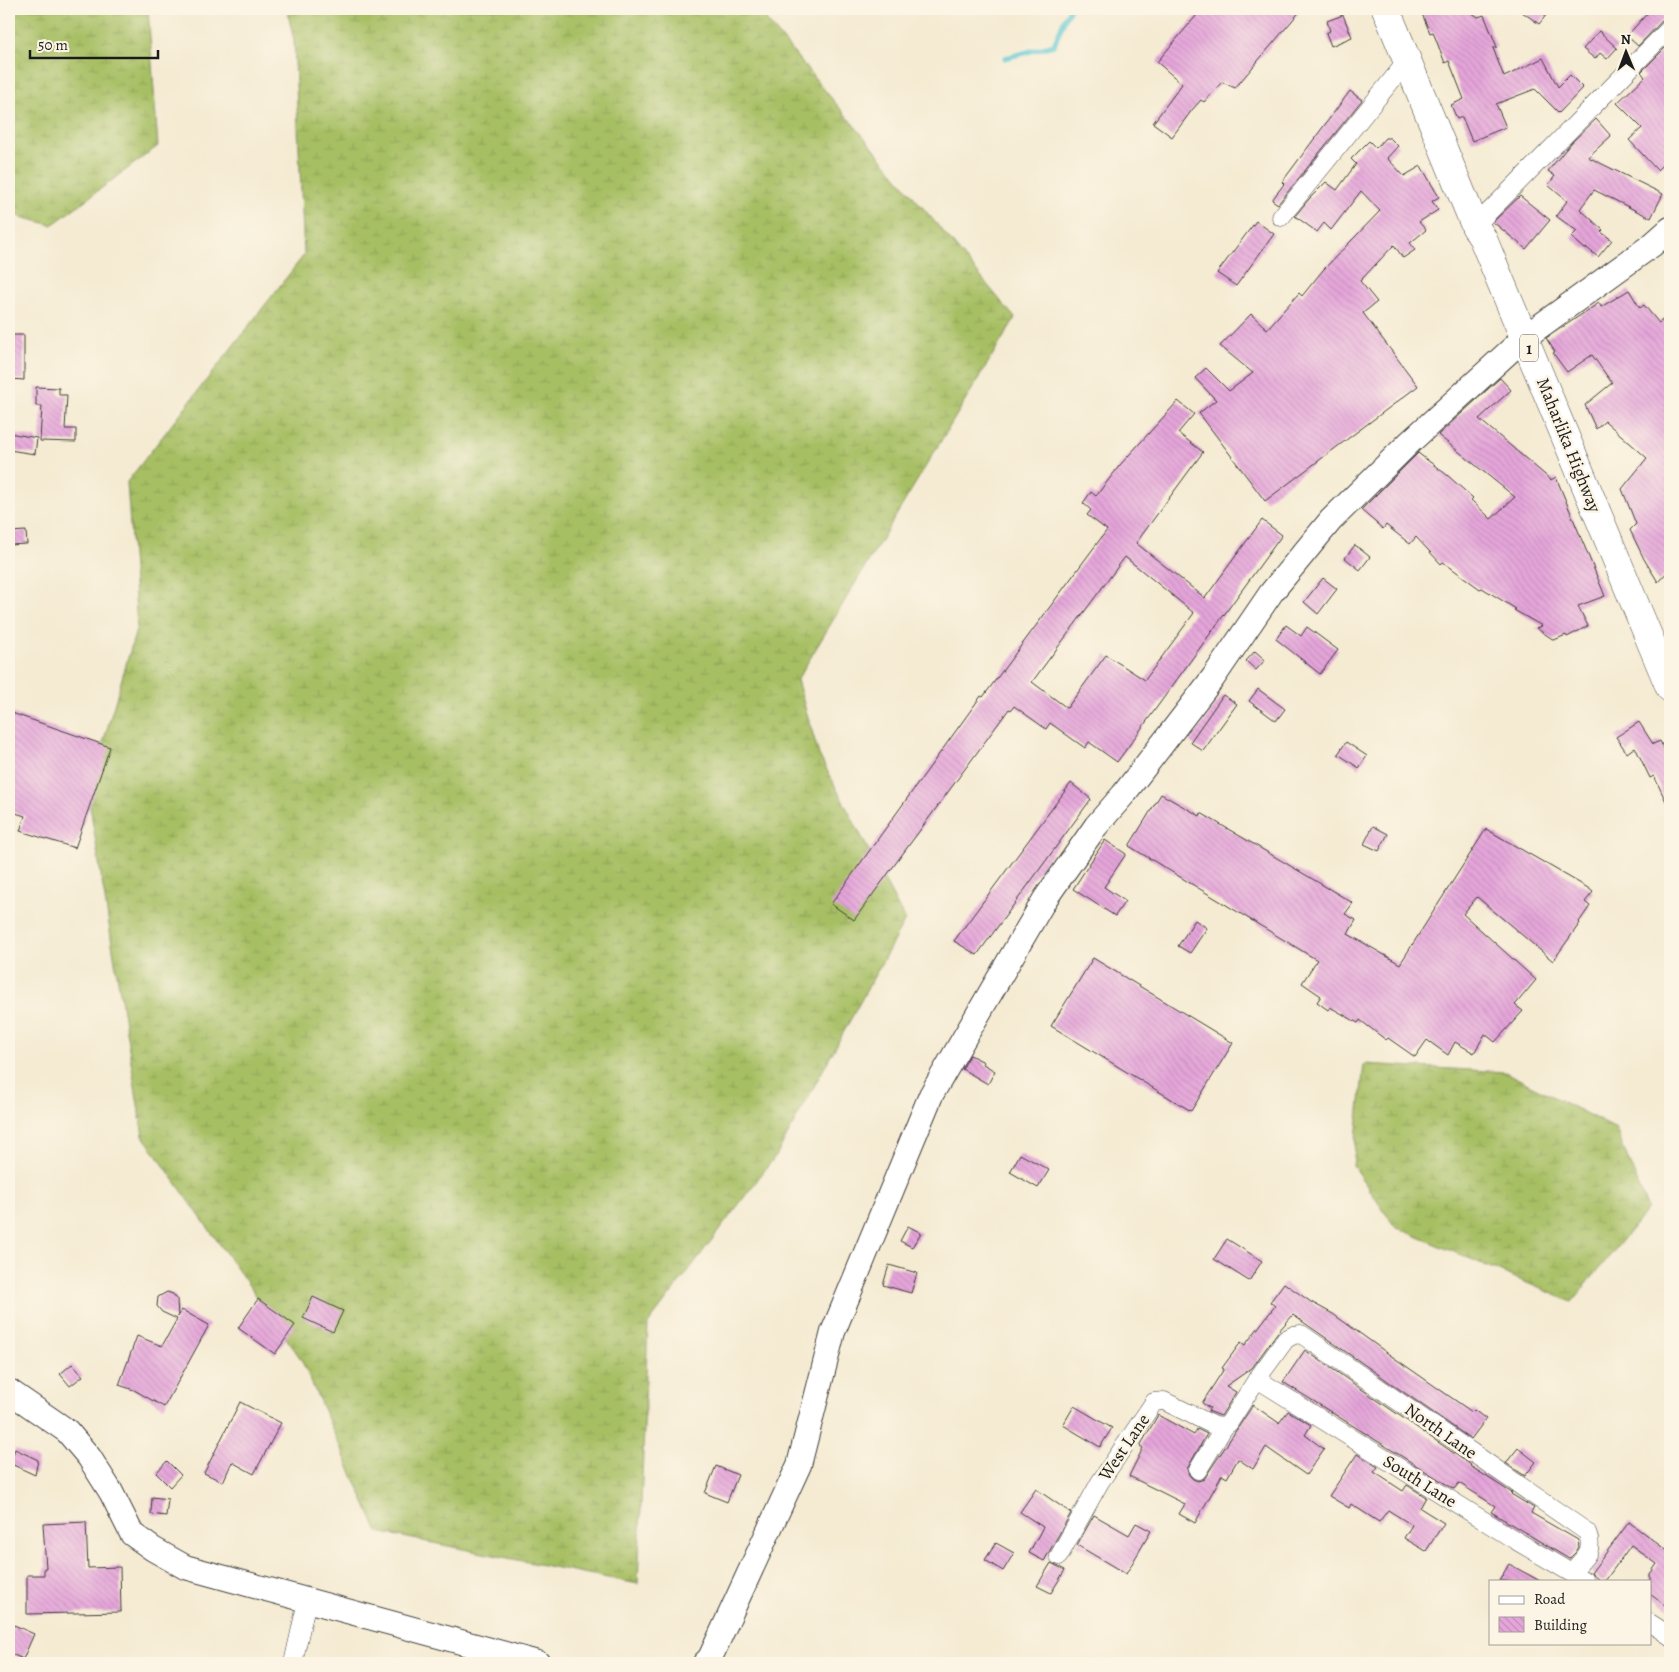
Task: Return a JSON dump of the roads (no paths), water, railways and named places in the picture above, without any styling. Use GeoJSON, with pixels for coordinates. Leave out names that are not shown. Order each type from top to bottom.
{"type":"FeatureCollection","features":[{"type":"Feature","properties":{"kind":"main road","name":"Maharlika Highway"},"geometry":{"type":"LineString","coordinates":[[1386,9],[1475,226],[1484,239],[1525,337],[1670,688]]}},
{"type":"Feature","properties":{"kind":"street"},"geometry":{"type":"LineString","coordinates":[[1475,226],[1670,28]]}},
{"type":"Feature","properties":{"kind":"street"},"geometry":{"type":"LineString","coordinates":[[1281,217],[1408,60]]}},
{"type":"Feature","properties":{"kind":"street"},"geometry":{"type":"LineString","coordinates":[[705,1663],[710,1658],[799,1466],[833,1332],[931,1096],[1045,899],[1096,826],[1123,795],[1214,678],[1271,593],[1331,520],[1410,442],[1525,337],[1652,245],[1670,229]]}},
{"type":"Feature","properties":{"kind":"street","name":"North Lane"},"geometry":{"type":"LineString","coordinates":[[1257,1379],[1286,1339],[1301,1334],[1587,1532],[1591,1542],[1589,1552],[1578,1576]]}},
{"type":"Feature","properties":{"kind":"street"},"geometry":{"type":"LineString","coordinates":[[1198,1470],[1224,1427],[1229,1423],[1257,1379]]}},
{"type":"Feature","properties":{"kind":"street","name":"South Lane"},"geometry":{"type":"LineString","coordinates":[[1257,1379],[1515,1540],[1578,1576]]}},
{"type":"Feature","properties":{"kind":"street"},"geometry":{"type":"LineString","coordinates":[[9,1390],[67,1431],[89,1457],[111,1492],[132,1534],[185,1568],[538,1663]]}},
{"type":"Feature","properties":{"kind":"street","name":"West Lane"},"geometry":{"type":"LineString","coordinates":[[1059,1556],[1100,1482],[1154,1402],[1164,1401],[1215,1426],[1224,1427]]}},
{"type":"Feature","properties":{"kind":"street"},"geometry":{"type":"LineString","coordinates":[[293,1663],[307,1601]]}},
{"type":"Feature","properties":{"kind":"street"},"geometry":{"type":"LineString","coordinates":[[1652,1624],[1670,1636]]}},
{"type":"Feature","properties":{"kind":"waterway"},"geometry":{"type":"LineString","coordinates":[[1005,58],[1054,45],[1070,9]]}}]}
